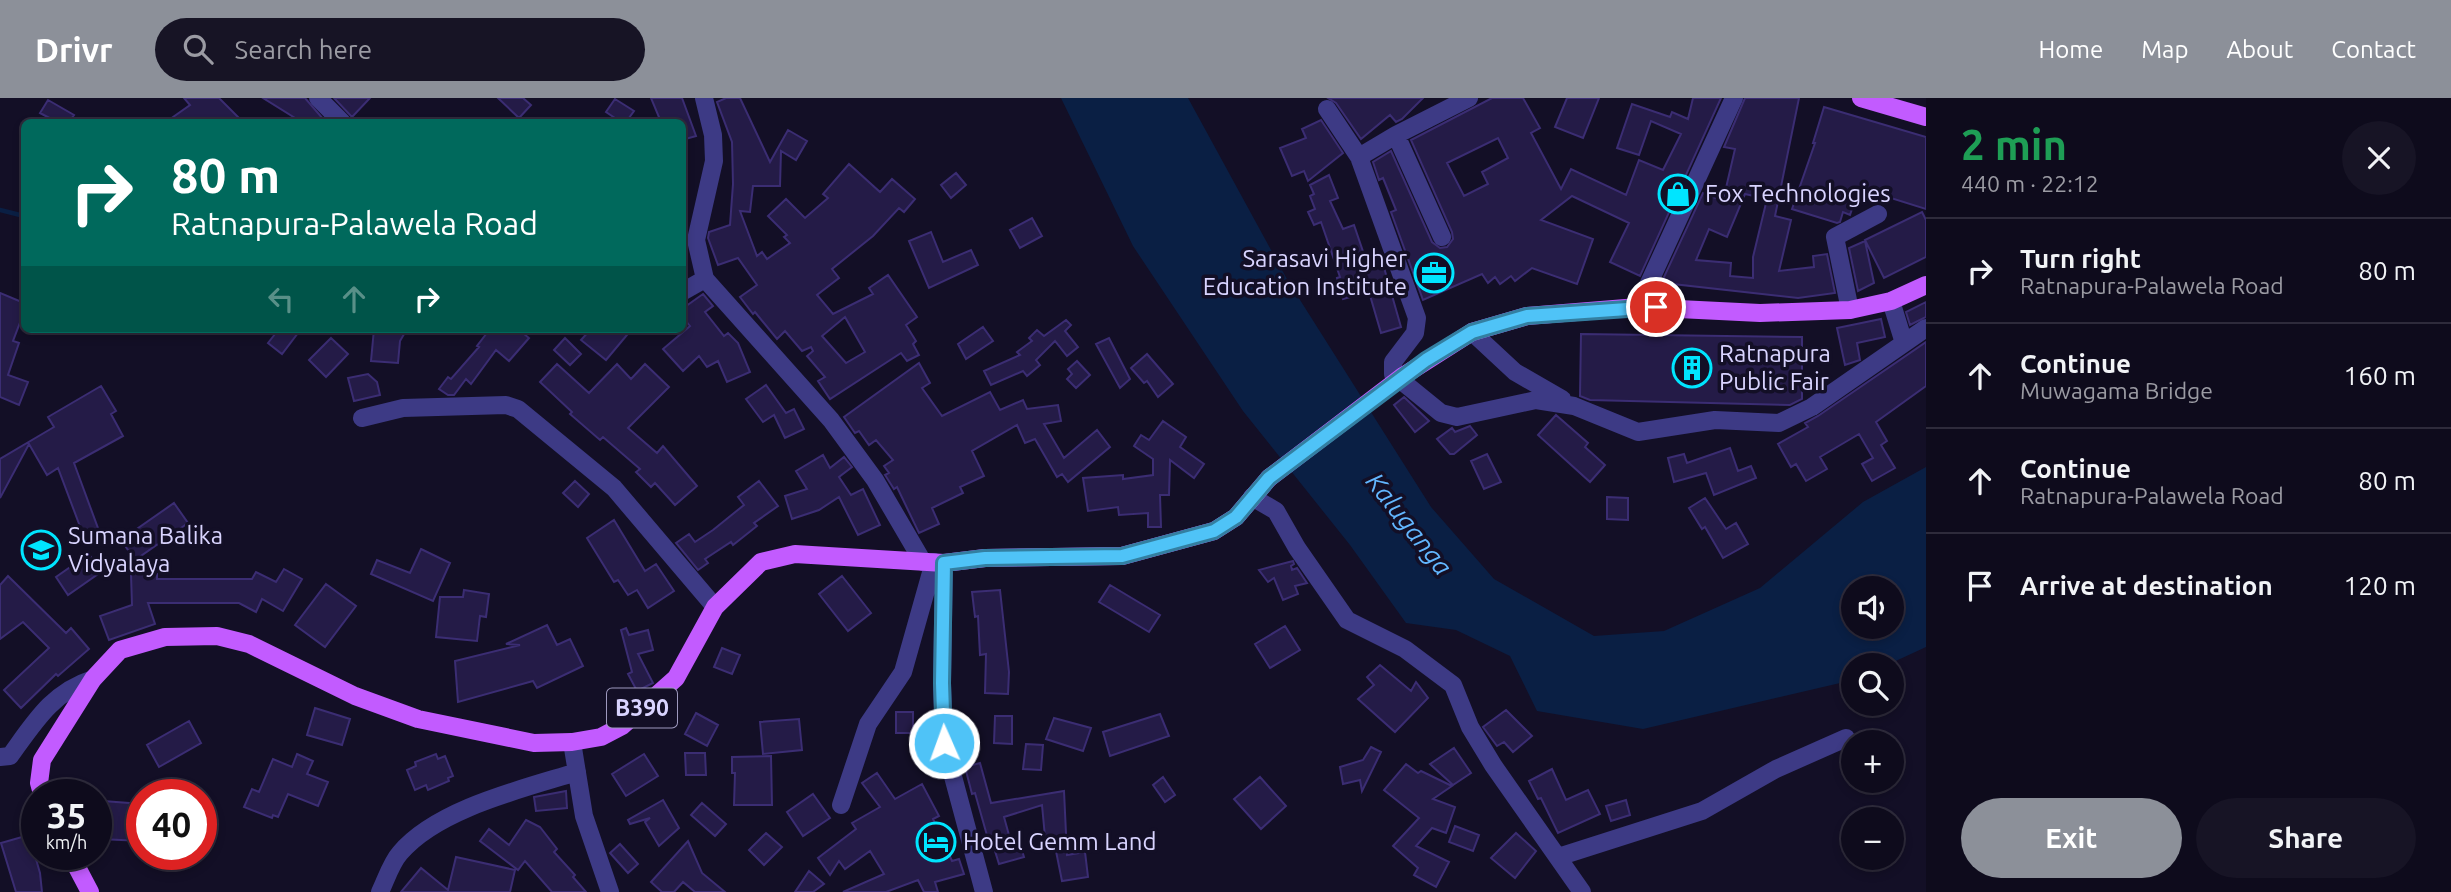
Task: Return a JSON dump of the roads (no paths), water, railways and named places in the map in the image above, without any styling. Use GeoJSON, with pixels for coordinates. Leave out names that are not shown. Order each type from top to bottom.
{"type":"FeatureCollection","features":[{"type":"Feature","properties":{"kind":"main road"},"geometry":{"type":"LineString","coordinates":[[1861,98],[1926,117]]}},
{"type":"Feature","properties":{"kind":"main road","name":"B390"},"geometry":{"type":"LineString","coordinates":[[40,779],[42,760],[93,678],[120,650],[165,637],[218,636],[249,644],[355,696],[418,719],[534,743],[572,743],[601,737],[622,726],[676,678],[715,607],[761,562],[795,554],[934,562],[985,558],[1122,556],[1214,531],[1236,517],[1269,478],[1403,376],[1472,332],[1527,316],[1638,307],[1760,313],[1850,310],[1891,301],[1926,285]]}},
{"type":"Feature","properties":{"kind":"main road"},"geometry":{"type":"LineString","coordinates":[[78,870],[90,892]]}},
{"type":"Feature","properties":{"kind":"street"},"geometry":{"type":"LineString","coordinates":[[318,98],[339,119]]}},
{"type":"Feature","properties":{"kind":"street"},"geometry":{"type":"LineString","coordinates":[[704,98],[713,135],[714,161],[689,239],[705,279],[831,420],[934,562],[944,743],[984,892]]}},
{"type":"Feature","properties":{"kind":"street"},"geometry":{"type":"LineString","coordinates":[[1359,157],[1469,98]]}},
{"type":"Feature","properties":{"kind":"street"},"geometry":{"type":"LineString","coordinates":[[1638,307],[1734,98]]}},
{"type":"Feature","properties":{"kind":"street"},"geometry":{"type":"LineString","coordinates":[[1326,109],[1359,157],[1417,318],[1415,333],[1393,362],[1393,374],[1441,413],[1457,417],[1536,400],[1574,406]]}},
{"type":"Feature","properties":{"kind":"street"},"geometry":{"type":"LineString","coordinates":[[1396,135],[1442,237]]}},
{"type":"Feature","properties":{"kind":"street"},"geometry":{"type":"LineString","coordinates":[[1850,310],[1835,237],[1878,214]]}},
{"type":"Feature","properties":{"kind":"street"},"geometry":{"type":"LineString","coordinates":[[686,290],[705,279]]}},
{"type":"Feature","properties":{"kind":"street"},"geometry":{"type":"LineString","coordinates":[[1891,301],[1903,343]]}},
{"type":"Feature","properties":{"kind":"street"},"geometry":{"type":"LineString","coordinates":[[1472,332],[1515,372],[1574,406],[1638,432],[1715,420],[1779,423],[1812,407],[1926,328]]}},
{"type":"Feature","properties":{"kind":"street"},"geometry":{"type":"LineString","coordinates":[[362,418],[402,408],[506,405],[518,409],[614,488],[715,607]]}},
{"type":"Feature","properties":{"kind":"street"},"geometry":{"type":"LineString","coordinates":[[1252,497],[1276,511],[1297,548],[1347,620],[1405,649],[1453,685],[1470,727],[1493,765],[1582,892]]}},
{"type":"Feature","properties":{"kind":"street"},"geometry":{"type":"LineString","coordinates":[[841,805],[868,724],[903,672],[934,562]]}},
{"type":"Feature","properties":{"kind":"street"},"geometry":{"type":"LineString","coordinates":[[0,757],[10,756],[46,706],[74,685],[93,678]]}},
{"type":"Feature","properties":{"kind":"street"},"geometry":{"type":"LineString","coordinates":[[1558,857],[1702,811],[1776,769],[1841,740]]}},
{"type":"Feature","properties":{"kind":"street"},"geometry":{"type":"LineString","coordinates":[[572,743],[584,816],[610,892]]}},
{"type":"Feature","properties":{"kind":"street"},"geometry":{"type":"LineString","coordinates":[[380,892],[399,854],[448,816],[517,790],[577,772]]}},
{"type":"Feature","properties":{"kind":"water","name":"Kaluganga"},"geometry":{"type":"Polygon","coordinates":[[[1061,98],[1188,98],[1288,281],[1431,507],[1494,579],[1594,636],[1664,631],[1760,588],[1863,502],[1926,467],[1926,647],[1904,657],[1904,653],[1841,653],[1841,683],[1643,729],[1537,711],[1510,656],[1456,630],[1406,623],[1350,545],[1243,411],[1133,246],[1061,98]]]}},
{"type":"Feature","properties":{"kind":"waterway"},"geometry":{"type":"LineString","coordinates":[[0,210],[21,215]]}},
{"type":"Feature","properties":{"kind":"place","name":"Fox Technologies"},"geometry":{"type":"Point","coordinates":[1678,194]}},
{"type":"Feature","properties":{"kind":"place","name":"Sarasavi Higher Education Institute"},"geometry":{"type":"Point","coordinates":[1434,273]}},
{"type":"Feature","properties":{"kind":"place","name":"Ratnapura Public Fair"},"geometry":{"type":"Point","coordinates":[1692,368]}},
{"type":"Feature","properties":{"kind":"place","name":"Sumana Balika Vidyalaya"},"geometry":{"type":"Point","coordinates":[41,550]}},
{"type":"Feature","properties":{"kind":"place","name":"Hotel Gemm Land"},"geometry":{"type":"Point","coordinates":[936,842]}}]}
